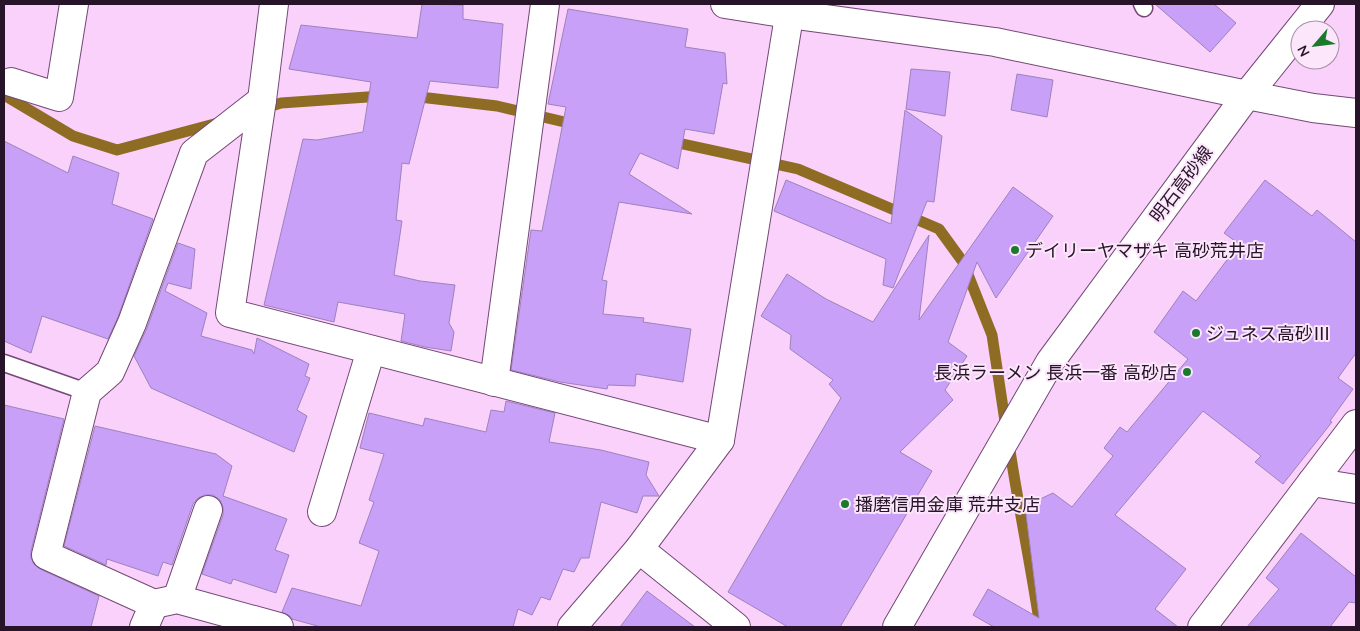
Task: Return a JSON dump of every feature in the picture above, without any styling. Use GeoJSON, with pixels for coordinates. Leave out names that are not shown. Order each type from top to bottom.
{"type":"FeatureCollection","features":[{"type":"Feature","properties":{"kind":"street"},"geometry":{"type":"LineString","coordinates":[[10,82],[59,97],[74,4]]}},
{"type":"Feature","properties":{"kind":"street"},"geometry":{"type":"LineString","coordinates":[[274,4],[262,100],[230,313],[720,440]]}},
{"type":"Feature","properties":{"kind":"street"},"geometry":{"type":"LineString","coordinates":[[494,382],[545,4]]}},
{"type":"Feature","properties":{"kind":"street"},"geometry":{"type":"LineString","coordinates":[[725,4],[790,9],[995,42],[1313,108],[1356,113]]}},
{"type":"Feature","properties":{"kind":"street","name":"明石高砂線"},"geometry":{"type":"LineString","coordinates":[[897,627],[1050,362],[1247,95],[1320,4]]}},
{"type":"Feature","properties":{"kind":"street"},"geometry":{"type":"LineString","coordinates":[[572,627],[639,549],[720,440],[790,9]]}},
{"type":"Feature","properties":{"kind":"street"},"geometry":{"type":"LineString","coordinates":[[262,100],[194,153],[132,323],[110,372],[87,392],[46,555],[159,610],[279,627]]}},
{"type":"Feature","properties":{"kind":"street"},"geometry":{"type":"LineString","coordinates":[[322,512],[371,350]]}},
{"type":"Feature","properties":{"kind":"street"},"geometry":{"type":"LineString","coordinates":[[1202,627],[1356,424]]}},
{"type":"Feature","properties":{"kind":"street"},"geometry":{"type":"LineString","coordinates":[[1312,482],[1356,489]]}},
{"type":"Feature","properties":{"kind":"street"},"geometry":{"type":"LineString","coordinates":[[159,610],[208,510]]}},
{"type":"Feature","properties":{"kind":"street"},"geometry":{"type":"LineString","coordinates":[[639,549],[736,627]]}},
{"type":"Feature","properties":{"kind":"lane"},"geometry":{"type":"LineString","coordinates":[[4,363],[87,392]]}},
{"type":"Feature","properties":{"kind":"building"},"geometry":{"type":"Polygon","coordinates":[[[422,4],[463,5],[463,19],[503,24],[498,88],[430,81],[409,164],[402,163],[396,220],[402,221],[394,275],[420,281],[455,285],[449,323],[454,332],[451,351],[401,341],[405,314],[338,302],[334,322],[264,305],[303,139],[317,140],[363,132],[371,82],[289,69],[301,25],[417,38],[422,4]]]}},
{"type":"Feature","properties":{"kind":"building"},"geometry":{"type":"Polygon","coordinates":[[[1155,4],[1214,4],[1236,23],[1210,52],[1155,4]]]}},
{"type":"Feature","properties":{"kind":"building"},"geometry":{"type":"Polygon","coordinates":[[[568,9],[688,29],[685,47],[725,53],[727,84],[723,83],[714,134],[685,129],[678,169],[640,153],[629,174],[692,214],[619,202],[602,280],[607,281],[603,314],[644,318],[643,322],[691,329],[683,382],[636,374],[635,386],[608,385],[607,389],[560,382],[511,370],[531,230],[542,231],[566,107],[548,104],[568,9]]]}},
{"type":"Feature","properties":{"kind":"building"},"geometry":{"type":"Polygon","coordinates":[[[911,69],[950,72],[945,116],[906,109],[911,69]]]}},
{"type":"Feature","properties":{"kind":"building"},"geometry":{"type":"Polygon","coordinates":[[[1017,74],[1053,80],[1047,117],[1011,110],[1017,74]]]}},
{"type":"Feature","properties":{"kind":"building"},"geometry":{"type":"Polygon","coordinates":[[[905,110],[942,136],[934,202],[927,201],[893,288],[883,285],[886,259],[774,211],[786,180],[891,224],[905,110]]]}},
{"type":"Feature","properties":{"kind":"building"},"geometry":{"type":"Polygon","coordinates":[[[4,141],[68,173],[73,156],[119,173],[112,204],[153,219],[118,317],[108,339],[42,316],[31,353],[4,341],[4,141]]]}},
{"type":"Feature","properties":{"kind":"building"},"geometry":{"type":"Polygon","coordinates":[[[1265,180],[1312,216],[1317,210],[1356,242],[1356,353],[1338,378],[1353,389],[1330,421],[1332,422],[1283,484],[1255,462],[1261,456],[1203,411],[1115,515],[1186,569],[1155,609],[1178,627],[994,627],[973,615],[988,589],[1039,618],[1025,506],[1053,493],[1072,507],[1113,456],[1104,448],[1120,427],[1127,432],[1188,359],[1154,332],[1183,291],[1196,301],[1239,244],[1224,233],[1265,180]]]}},
{"type":"Feature","properties":{"kind":"building"},"geometry":{"type":"Polygon","coordinates":[[[1013,187],[1053,216],[996,298],[977,262],[948,342],[967,356],[945,390],[953,400],[900,452],[932,471],[840,627],[788,627],[728,592],[841,398],[829,384],[833,380],[790,349],[791,335],[761,316],[787,274],[826,299],[873,322],[929,235],[919,320],[1013,187]]]}},
{"type":"Feature","properties":{"kind":"building"},"geometry":{"type":"Polygon","coordinates":[[[178,243],[195,249],[191,289],[168,283],[165,291],[207,313],[201,336],[252,350],[254,354],[257,338],[309,364],[305,376],[310,378],[297,410],[307,416],[294,452],[151,388],[134,356],[147,328],[178,243]]]}},
{"type":"Feature","properties":{"kind":"building"},"geometry":{"type":"Polygon","coordinates":[[[506,401],[555,413],[549,442],[601,450],[649,462],[646,475],[659,496],[643,496],[637,513],[601,502],[589,558],[581,558],[574,572],[563,569],[550,600],[541,597],[532,615],[518,609],[513,627],[321,627],[292,619],[282,612],[292,588],[361,606],[379,551],[359,543],[374,502],[369,500],[384,454],[360,448],[369,413],[423,426],[425,418],[486,432],[491,410],[504,412],[506,401]]]}},
{"type":"Feature","properties":{"kind":"building"},"geometry":{"type":"Polygon","coordinates":[[[4,405],[64,419],[31,551],[31,558],[40,569],[99,596],[91,627],[4,627],[4,405]]]}},
{"type":"Feature","properties":{"kind":"building"},"geometry":{"type":"Polygon","coordinates":[[[95,426],[216,454],[232,466],[223,496],[287,519],[275,550],[289,555],[276,593],[233,579],[231,584],[202,574],[223,515],[223,507],[220,500],[213,495],[205,495],[198,498],[193,504],[172,565],[163,562],[158,576],[107,559],[106,565],[64,546],[95,426]]]}},
{"type":"Feature","properties":{"kind":"building"},"geometry":{"type":"Polygon","coordinates":[[[1301,533],[1356,577],[1356,603],[1349,602],[1330,627],[1247,627],[1279,589],[1266,578],[1301,533]]]}},
{"type":"Feature","properties":{"kind":"building"},"geometry":{"type":"Polygon","coordinates":[[[647,591],[695,627],[620,627],[647,591]]]}},
{"type":"Feature","properties":{"kind":"waterway"},"geometry":{"type":"LineString","coordinates":[[4,95],[73,136],[117,150],[218,123]]}},
{"type":"Feature","properties":{"kind":"waterway"},"geometry":{"type":"LineString","coordinates":[[262,109],[281,103],[382,96]]}},
{"type":"Feature","properties":{"kind":"waterway"},"geometry":{"type":"LineString","coordinates":[[411,96],[497,106],[577,125]]}},
{"type":"Feature","properties":{"kind":"waterway"},"geometry":{"type":"LineString","coordinates":[[669,141],[798,169],[939,229],[963,262],[992,335],[1006,428]]}},
{"type":"Feature","properties":{"kind":"waterway"},"geometry":{"type":"LineString","coordinates":[[1009,444],[1040,627]]}},
{"type":"Feature","properties":{"kind":"place","name":"デイリーヤマザキ 高砂荒井店"},"geometry":{"type":"Point","coordinates":[1015,250]}},
{"type":"Feature","properties":{"kind":"place","name":"ジュネス高砂Ⅲ"},"geometry":{"type":"Point","coordinates":[1196,333]}},
{"type":"Feature","properties":{"kind":"place","name":"長浜ラーメン 長浜一番 高砂店"},"geometry":{"type":"Point","coordinates":[1187,372]}},
{"type":"Feature","properties":{"kind":"place","name":"播磨信用金庫 荒井支店"},"geometry":{"type":"Point","coordinates":[845,504]}}]}
